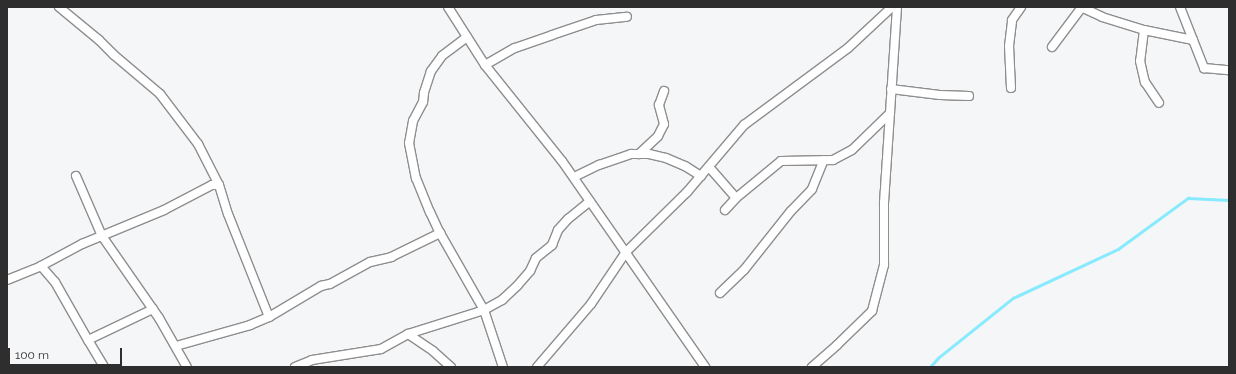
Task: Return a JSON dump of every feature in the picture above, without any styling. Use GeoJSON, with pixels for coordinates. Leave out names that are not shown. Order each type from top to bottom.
{"type":"FeatureCollection","features":[{"type":"Feature","properties":{"kind":"street"},"geometry":{"type":"LineString","coordinates":[[59,7],[160,94],[198,144],[219,185],[228,214],[269,317]]}},
{"type":"Feature","properties":{"kind":"street"},"geometry":{"type":"LineString","coordinates":[[448,7],[485,65],[562,160],[705,367]]}},
{"type":"Feature","properties":{"kind":"street"},"geometry":{"type":"LineString","coordinates":[[536,367],[591,304],[626,252],[687,192],[744,125],[848,48],[892,7]]}},
{"type":"Feature","properties":{"kind":"street"},"geometry":{"type":"LineString","coordinates":[[812,367],[872,311],[884,265],[884,203],[897,7]]}},
{"type":"Feature","properties":{"kind":"street"},"geometry":{"type":"LineString","coordinates":[[1011,88],[1010,39],[1012,20],[1021,7]]}},
{"type":"Feature","properties":{"kind":"street"},"geometry":{"type":"LineString","coordinates":[[1052,47],[1081,7],[1102,17],[1144,30],[1193,40]]}},
{"type":"Feature","properties":{"kind":"street"},"geometry":{"type":"LineString","coordinates":[[1180,7],[1204,68],[1229,70]]}},
{"type":"Feature","properties":{"kind":"street"},"geometry":{"type":"LineString","coordinates":[[485,65],[515,48],[596,20],[627,17]]}},
{"type":"Feature","properties":{"kind":"street"},"geometry":{"type":"LineString","coordinates":[[1144,30],[1140,61],[1146,82],[1159,103]]}},
{"type":"Feature","properties":{"kind":"street"},"geometry":{"type":"LineString","coordinates":[[467,37],[442,56],[431,71],[424,93],[423,102],[413,121],[409,143],[416,178],[440,233],[484,310],[503,367]]}},
{"type":"Feature","properties":{"kind":"street"},"geometry":{"type":"LineString","coordinates":[[891,90],[940,95],[969,96]]}},
{"type":"Feature","properties":{"kind":"street"},"geometry":{"type":"LineString","coordinates":[[639,154],[658,136],[664,124],[659,105],[664,91]]}},
{"type":"Feature","properties":{"kind":"street"},"geometry":{"type":"LineString","coordinates":[[725,210],[736,198],[781,161],[833,160],[852,150],[890,113]]}},
{"type":"Feature","properties":{"kind":"street"},"geometry":{"type":"LineString","coordinates":[[574,178],[599,165],[631,154],[649,154],[666,158],[685,166],[701,176]]}},
{"type":"Feature","properties":{"kind":"street"},"geometry":{"type":"LineString","coordinates":[[720,293],[744,270],[791,211],[812,189],[824,160]]}},
{"type":"Feature","properties":{"kind":"street"},"geometry":{"type":"LineString","coordinates":[[708,167],[736,198]]}},
{"type":"Feature","properties":{"kind":"street"},"geometry":{"type":"LineString","coordinates":[[76,176],[102,236],[153,309],[187,367]]}},
{"type":"Feature","properties":{"kind":"street"},"geometry":{"type":"LineString","coordinates":[[7,280],[42,266],[82,244],[164,210],[212,185],[219,185]]}},
{"type":"Feature","properties":{"kind":"street"},"geometry":{"type":"LineString","coordinates":[[295,367],[312,360],[381,348],[408,334],[484,310],[502,300],[530,271],[536,258],[552,245],[558,230],[568,219],[590,201]]}},
{"type":"Feature","properties":{"kind":"street"},"geometry":{"type":"LineString","coordinates":[[176,346],[250,325],[269,317],[321,286],[330,284],[370,262],[391,257],[440,233]]}},
{"type":"Feature","properties":{"kind":"street"},"geometry":{"type":"LineString","coordinates":[[42,266],[55,282],[104,367]]}},
{"type":"Feature","properties":{"kind":"street"},"geometry":{"type":"LineString","coordinates":[[88,340],[153,309]]}},
{"type":"Feature","properties":{"kind":"street"},"geometry":{"type":"LineString","coordinates":[[408,334],[433,351],[451,367]]}},
{"type":"Feature","properties":{"kind":"waterway"},"geometry":{"type":"LineString","coordinates":[[930,367],[938,358],[1013,298],[1118,249],[1188,198],[1229,200]]}}]}
